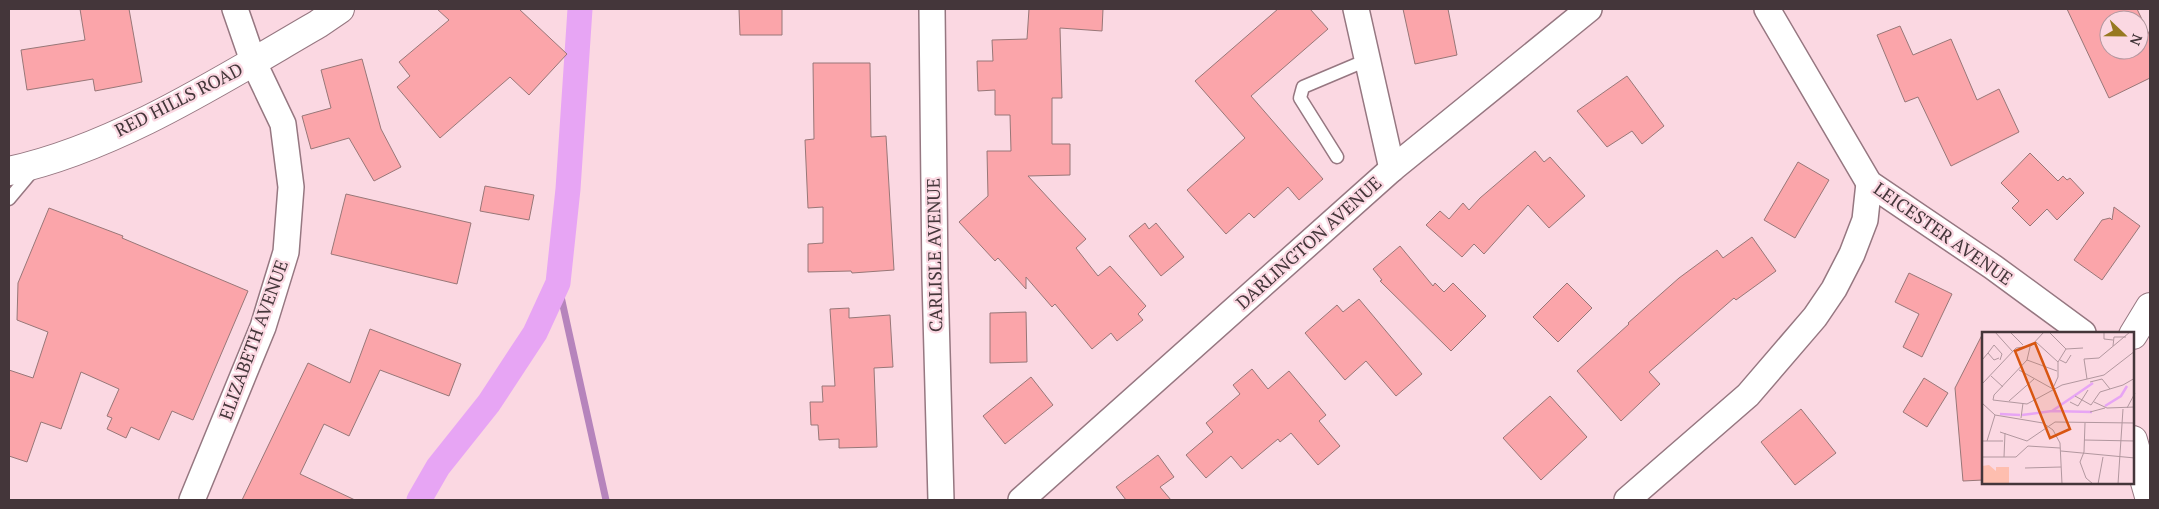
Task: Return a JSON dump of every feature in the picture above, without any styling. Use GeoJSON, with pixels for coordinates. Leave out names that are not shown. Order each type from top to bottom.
{"type":"FeatureCollection","features":[{"type":"Feature","properties":{"kind":"main road","name":"RED HILLS ROAD"},"geometry":{"type":"LineString","coordinates":[[9,171],[39,164],[140,124],[253,62],[340,9]]}},
{"type":"Feature","properties":{"kind":"main road"},"geometry":{"type":"LineString","coordinates":[[2134,333],[2150,306]]}},
{"type":"Feature","properties":{"kind":"main road"},"geometry":{"type":"LineString","coordinates":[[2134,444],[2150,500]]}},
{"type":"Feature","properties":{"kind":"street","name":"ELIZABETH AVENUE"},"geometry":{"type":"LineString","coordinates":[[192,500],[263,327],[286,252],[291,187],[283,124],[253,62],[235,9]]}},
{"type":"Feature","properties":{"kind":"street","name":"CARLISLE AVENUE"},"geometry":{"type":"LineString","coordinates":[[932,9],[935,278],[941,500]]}},
{"type":"Feature","properties":{"kind":"street"},"geometry":{"type":"LineString","coordinates":[[1356,9],[1392,169]]}},
{"type":"Feature","properties":{"kind":"street","name":"DARLINGTON AVENUE"},"geometry":{"type":"LineString","coordinates":[[1035,496],[1392,169],[1589,9]]}},
{"type":"Feature","properties":{"kind":"street","name":"LEICESTER AVENUE"},"geometry":{"type":"LineString","coordinates":[[1767,9],[1869,183],[1993,267],[2082,332]]}},
{"type":"Feature","properties":{"kind":"street"},"geometry":{"type":"LineString","coordinates":[[1627,500],[1748,395],[1816,316],[1834,289],[1855,246],[1865,220],[1869,183]]}},
{"type":"Feature","properties":{"kind":"lane"},"geometry":{"type":"LineString","coordinates":[[1336,157],[1300,98],[1303,86],[1367,60]]}},
{"type":"Feature","properties":{"kind":"lane"},"geometry":{"type":"LineString","coordinates":[[9,200],[39,164]]}},
{"type":"Feature","properties":{"kind":"building"},"geometry":{"type":"Polygon","coordinates":[[[80,9],[129,9],[142,82],[95,91],[93,79],[27,90],[21,50],[85,40],[80,9]]]}},
{"type":"Feature","properties":{"kind":"building"},"geometry":{"type":"Polygon","coordinates":[[[437,9],[519,9],[567,54],[529,95],[510,77],[440,138],[397,87],[410,76],[399,62],[449,20],[437,9]]]}},
{"type":"Feature","properties":{"kind":"building"},"geometry":{"type":"Polygon","coordinates":[[[739,9],[782,9],[782,35],[740,35],[739,9]]]}},
{"type":"Feature","properties":{"kind":"building"},"geometry":{"type":"Polygon","coordinates":[[[1029,9],[1103,9],[1102,31],[1060,28],[1062,98],[1052,98],[1052,144],[1070,144],[1070,175],[1028,176],[1086,239],[1076,248],[1098,276],[1110,266],[1146,306],[1138,314],[1143,320],[1117,341],[1111,333],[1092,349],[1055,304],[1052,307],[1026,277],[1026,289],[998,258],[995,261],[959,222],[988,196],[987,151],[1011,151],[1010,115],[995,115],[995,90],[978,91],[977,61],[993,61],[992,40],[1027,39],[1029,9]]]}},
{"type":"Feature","properties":{"kind":"building"},"geometry":{"type":"Polygon","coordinates":[[[1278,9],[1310,9],[1328,29],[1251,96],[1323,179],[1299,200],[1288,187],[1254,218],[1249,213],[1226,234],[1187,190],[1245,138],[1195,81],[1278,9]]]}},
{"type":"Feature","properties":{"kind":"building"},"geometry":{"type":"Polygon","coordinates":[[[1403,9],[1448,9],[1457,55],[1415,64],[1403,9]]]}},
{"type":"Feature","properties":{"kind":"building"},"geometry":{"type":"Polygon","coordinates":[[[2067,9],[2137,9],[2099,10],[2099,60],[2149,60],[2149,34],[2150,78],[2109,98],[2067,9]]]}},
{"type":"Feature","properties":{"kind":"building"},"geometry":{"type":"Polygon","coordinates":[[[1900,26],[1913,55],[1951,39],[1977,100],[1999,89],[2019,132],[1951,166],[1918,97],[1905,102],[1877,35],[1900,26]]]}},
{"type":"Feature","properties":{"kind":"building"},"geometry":{"type":"Polygon","coordinates":[[[362,59],[381,129],[401,167],[374,181],[349,138],[311,149],[302,116],[331,108],[321,70],[362,59]]]}},
{"type":"Feature","properties":{"kind":"building"},"geometry":{"type":"Polygon","coordinates":[[[813,63],[870,63],[871,137],[886,136],[894,270],[852,273],[851,271],[808,272],[808,244],[823,243],[823,207],[808,208],[805,140],[814,139],[813,63]]]}},
{"type":"Feature","properties":{"kind":"building"},"geometry":{"type":"Polygon","coordinates":[[[1627,76],[1664,126],[1642,144],[1632,131],[1607,147],[1577,111],[1627,76]]]}},
{"type":"Feature","properties":{"kind":"building"},"geometry":{"type":"Polygon","coordinates":[[[1535,151],[1544,162],[1550,157],[1585,196],[1549,228],[1528,205],[1484,254],[1474,244],[1462,257],[1426,225],[1440,211],[1449,219],[1463,203],[1469,210],[1480,198],[1535,151]]]}},
{"type":"Feature","properties":{"kind":"building"},"geometry":{"type":"Polygon","coordinates":[[[2030,153],[2058,181],[2063,176],[2067,180],[2070,178],[2084,193],[2057,220],[2047,209],[2030,226],[2012,208],[2019,201],[2001,183],[2030,153]]]}},
{"type":"Feature","properties":{"kind":"building"},"geometry":{"type":"Polygon","coordinates":[[[1798,162],[1829,180],[1795,238],[1764,220],[1798,162]]]}},
{"type":"Feature","properties":{"kind":"building"},"geometry":{"type":"Polygon","coordinates":[[[485,186],[534,195],[529,220],[480,211],[485,186]]]}},
{"type":"Feature","properties":{"kind":"building"},"geometry":{"type":"Polygon","coordinates":[[[346,194],[471,223],[457,284],[331,254],[346,194]]]}},
{"type":"Feature","properties":{"kind":"building"},"geometry":{"type":"Polygon","coordinates":[[[2114,207],[2140,226],[2102,280],[2074,260],[2102,220],[2110,218],[2112,220],[2114,207]]]}},
{"type":"Feature","properties":{"kind":"building"},"geometry":{"type":"Polygon","coordinates":[[[49,208],[123,236],[122,238],[248,291],[193,420],[172,411],[159,440],[131,427],[126,438],[107,429],[112,418],[107,416],[119,389],[81,372],[61,429],[41,422],[27,462],[9,456],[9,370],[33,378],[48,332],[17,320],[18,283],[49,208]]]}},
{"type":"Feature","properties":{"kind":"building"},"geometry":{"type":"Polygon","coordinates":[[[1145,223],[1149,229],[1156,223],[1184,257],[1161,276],[1129,236],[1145,223]]]}},
{"type":"Feature","properties":{"kind":"building"},"geometry":{"type":"Polygon","coordinates":[[[1752,237],[1776,271],[1736,300],[1734,298],[1649,372],[1660,384],[1621,421],[1577,371],[1679,278],[1717,250],[1723,258],[1752,237]]]}},
{"type":"Feature","properties":{"kind":"building"},"geometry":{"type":"Polygon","coordinates":[[[1400,246],[1433,286],[1435,283],[1444,292],[1453,283],[1486,316],[1451,351],[1380,281],[1382,280],[1373,269],[1400,246]]]}},
{"type":"Feature","properties":{"kind":"building"},"geometry":{"type":"Polygon","coordinates":[[[1909,273],[1952,294],[1922,357],[1903,347],[1919,314],[1895,302],[1909,273]]]}},
{"type":"Feature","properties":{"kind":"building"},"geometry":{"type":"Polygon","coordinates":[[[1567,283],[1592,308],[1558,342],[1533,317],[1567,283]]]}},
{"type":"Feature","properties":{"kind":"building"},"geometry":{"type":"Polygon","coordinates":[[[1359,299],[1422,374],[1396,396],[1366,361],[1345,380],[1305,333],[1337,305],[1343,312],[1359,299]]]}},
{"type":"Feature","properties":{"kind":"building"},"geometry":{"type":"Polygon","coordinates":[[[849,308],[849,318],[890,315],[893,367],[874,368],[877,447],[839,448],[839,439],[819,440],[818,425],[811,425],[810,402],[823,402],[822,386],[835,386],[830,309],[849,308]]]}},
{"type":"Feature","properties":{"kind":"building"},"geometry":{"type":"Polygon","coordinates":[[[1026,312],[1027,362],[990,363],[990,313],[1026,312]]]}},
{"type":"Feature","properties":{"kind":"building"},"geometry":{"type":"Polygon","coordinates":[[[370,329],[461,364],[449,396],[380,370],[349,436],[324,424],[300,474],[355,500],[242,500],[308,363],[350,383],[370,329]]]}},
{"type":"Feature","properties":{"kind":"building"},"geometry":{"type":"Polygon","coordinates":[[[1982,335],[1982,480],[1963,481],[1955,388],[1982,335]]]}},
{"type":"Feature","properties":{"kind":"building"},"geometry":{"type":"Polygon","coordinates":[[[1252,369],[1268,389],[1289,371],[1326,415],[1319,421],[1340,446],[1318,465],[1291,433],[1280,442],[1278,439],[1242,469],[1231,456],[1206,478],[1186,455],[1213,432],[1206,423],[1240,394],[1233,385],[1252,369]]]}},
{"type":"Feature","properties":{"kind":"building"},"geometry":{"type":"Polygon","coordinates":[[[1031,377],[1053,405],[1005,444],[983,416],[1031,377]]]}},
{"type":"Feature","properties":{"kind":"building"},"geometry":{"type":"Polygon","coordinates":[[[1924,378],[1948,393],[1927,427],[1903,412],[1924,378]]]}},
{"type":"Feature","properties":{"kind":"building"},"geometry":{"type":"Polygon","coordinates":[[[1550,396],[1587,437],[1541,480],[1503,438],[1550,396]]]}},
{"type":"Feature","properties":{"kind":"building"},"geometry":{"type":"Polygon","coordinates":[[[1801,409],[1836,453],[1795,485],[1761,442],[1801,409]]]}},
{"type":"Feature","properties":{"kind":"building"},"geometry":{"type":"Polygon","coordinates":[[[1158,455],[1174,477],[1160,487],[1171,500],[1126,500],[1116,487],[1158,455]]]}},
{"type":"Feature","properties":{"kind":"waterway"},"geometry":{"type":"LineString","coordinates":[[419,500],[438,467],[489,403],[535,333],[558,283],[568,189],[580,9]]}},
{"type":"Feature","properties":{"kind":"waterway"},"geometry":{"type":"LineString","coordinates":[[558,283],[606,500]]}}]}
